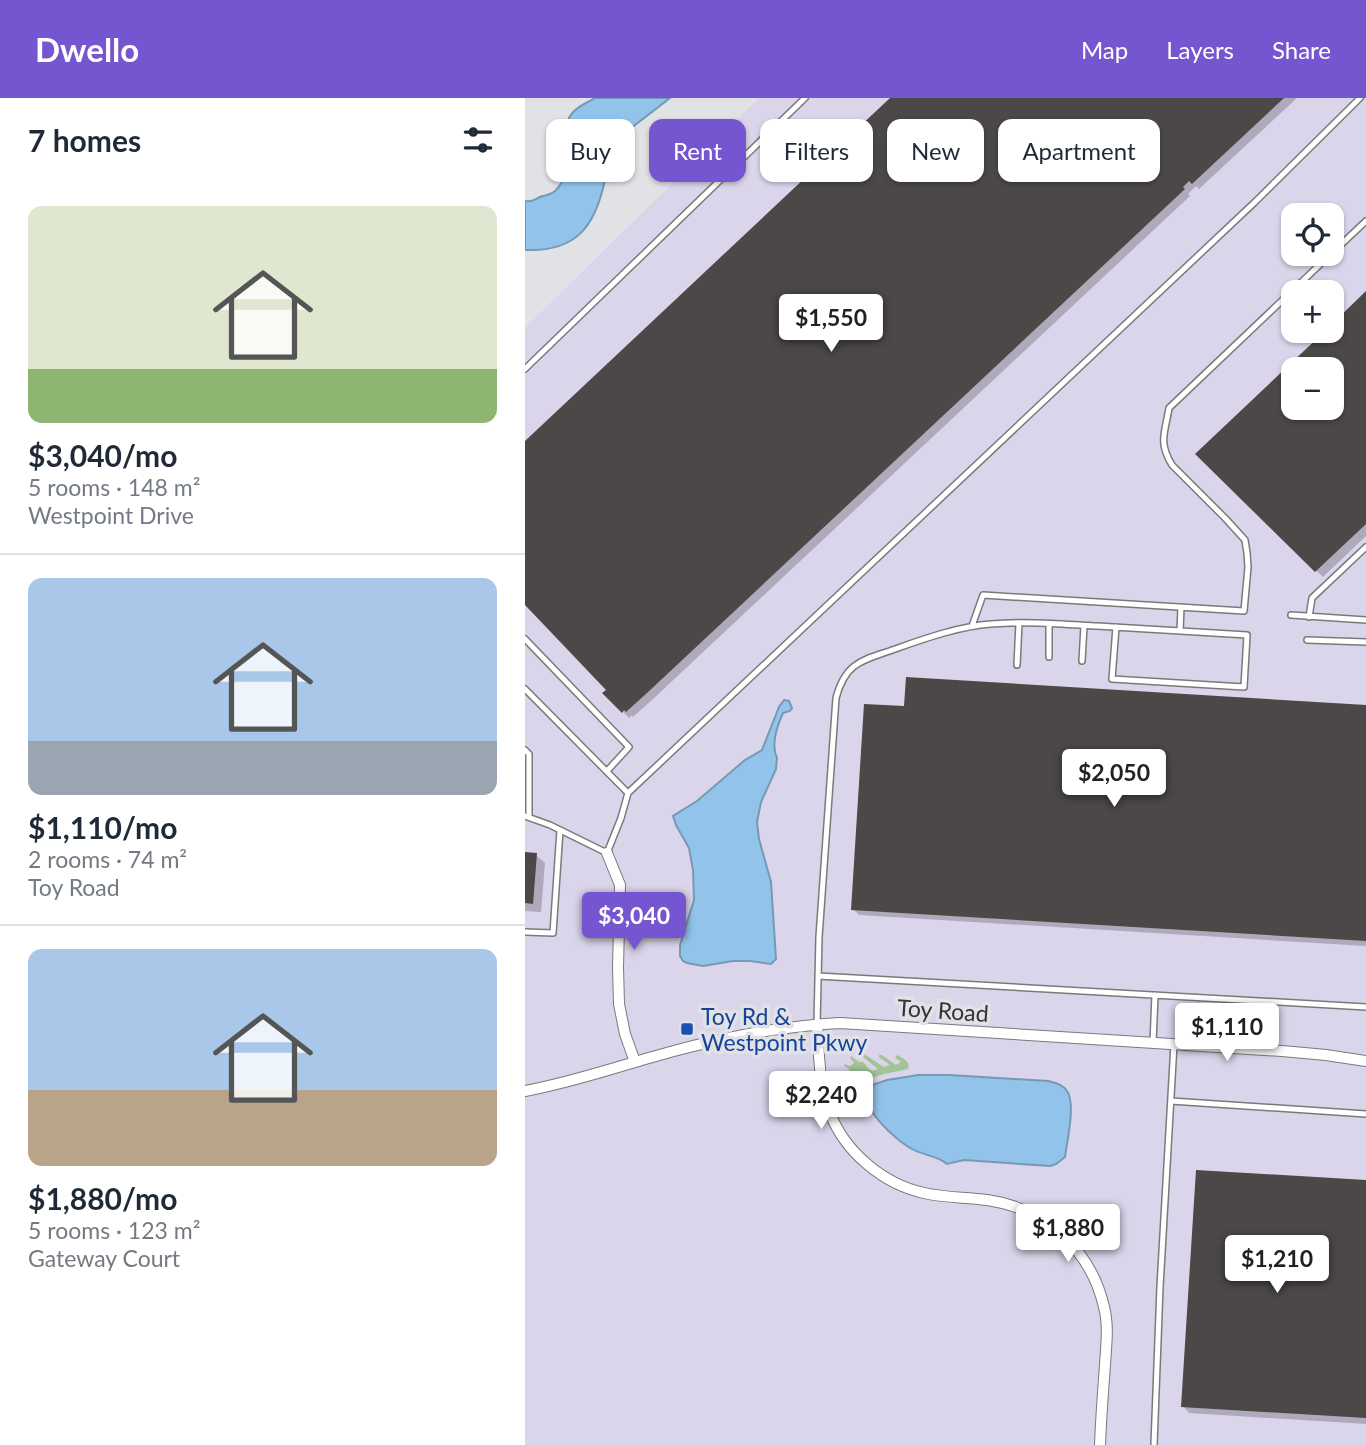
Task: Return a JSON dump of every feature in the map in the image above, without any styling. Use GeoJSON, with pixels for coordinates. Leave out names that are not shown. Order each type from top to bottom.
{"type":"FeatureCollection","features":[{"type":"Feature","properties":{"kind":"street"},"geometry":{"type":"LineString","coordinates":[[607,853],[621,885],[619,1004],[625,1034],[635,1062]]}},
{"type":"Feature","properties":{"kind":"street"},"geometry":{"type":"LineString","coordinates":[[817,1024],[822,1084],[830,1113],[842,1136],[872,1168],[893,1182],[921,1192],[986,1199],[1029,1211],[1062,1234],[1079,1252],[1091,1270],[1107,1323],[1100,1445]]}},
{"type":"Feature","properties":{"kind":"street","name":"Toy Road"},"geometry":{"type":"LineString","coordinates":[[525,1091],[575,1081],[717,1040],[817,1024],[869,1024],[1174,1044],[1304,1053],[1366,1061]]}},
{"type":"Feature","properties":{"kind":"lane"},"geometry":{"type":"LineString","coordinates":[[525,369],[805,98]]}},
{"type":"Feature","properties":{"kind":"lane"},"geometry":{"type":"LineString","coordinates":[[525,750],[529,754],[527,816],[607,853],[628,793],[1255,202],[1360,98]]}},
{"type":"Feature","properties":{"kind":"lane"},"geometry":{"type":"LineString","coordinates":[[1344,241],[1366,221]]}},
{"type":"Feature","properties":{"kind":"lane"},"geometry":{"type":"LineString","coordinates":[[972,626],[983,595],[1244,611],[1247,553],[1245,540],[1172,465],[1166,455],[1163,442],[1169,408],[1317,266]]}},
{"type":"Feature","properties":{"kind":"lane"},"geometry":{"type":"LineString","coordinates":[[1309,617],[1312,598],[1366,547]]}},
{"type":"Feature","properties":{"kind":"lane"},"geometry":{"type":"LineString","coordinates":[[1179,631],[1181,607]]}},
{"type":"Feature","properties":{"kind":"lane"},"geometry":{"type":"LineString","coordinates":[[1291,615],[1366,620]]}},
{"type":"Feature","properties":{"kind":"lane"},"geometry":{"type":"LineString","coordinates":[[1017,664],[1019,623]]}},
{"type":"Feature","properties":{"kind":"lane"},"geometry":{"type":"LineString","coordinates":[[817,1024],[835,708],[841,682],[851,667],[860,661],[914,642],[972,626],[1019,623],[1116,627],[1247,635],[1244,687],[1112,680],[1116,627]]}},
{"type":"Feature","properties":{"kind":"lane"},"geometry":{"type":"LineString","coordinates":[[1048,657],[1049,624]]}},
{"type":"Feature","properties":{"kind":"lane"},"geometry":{"type":"LineString","coordinates":[[1082,661],[1084,626]]}},
{"type":"Feature","properties":{"kind":"lane"},"geometry":{"type":"LineString","coordinates":[[525,639],[629,747],[607,771]]}},
{"type":"Feature","properties":{"kind":"lane"},"geometry":{"type":"LineString","coordinates":[[1307,640],[1366,642]]}},
{"type":"Feature","properties":{"kind":"lane"},"geometry":{"type":"LineString","coordinates":[[525,689],[628,793]]}},
{"type":"Feature","properties":{"kind":"lane"},"geometry":{"type":"LineString","coordinates":[[525,932],[553,933],[560,830]]}},
{"type":"Feature","properties":{"kind":"lane"},"geometry":{"type":"LineString","coordinates":[[818,976],[1366,1007]]}},
{"type":"Feature","properties":{"kind":"lane"},"geometry":{"type":"LineString","coordinates":[[1153,1043],[1155,995]]}},
{"type":"Feature","properties":{"kind":"lane"},"geometry":{"type":"LineString","coordinates":[[1154,1445],[1174,1044]]}},
{"type":"Feature","properties":{"kind":"lane"},"geometry":{"type":"LineString","coordinates":[[1171,1101],[1366,1114]]}},
{"type":"Feature","properties":{"kind":"shaded area"},"geometry":{"type":"Polygon","coordinates":[[[759,98],[1366,98],[1366,1445],[525,1445],[525,328],[674,182],[746,182],[746,119],[738,119],[759,98]]]}},
{"type":"Feature","properties":{"kind":"green space"},"geometry":{"type":"Polygon","coordinates":[[[864,1054],[884,1067],[890,1065],[879,1055],[896,1065],[901,1062],[895,1058],[897,1055],[906,1060],[909,1067],[866,1081],[856,1091],[860,1103],[857,1105],[844,1097],[844,1094],[849,1094],[849,1090],[843,1085],[848,1085],[851,1081],[842,1075],[850,1075],[849,1069],[844,1066],[854,1063],[851,1056],[871,1070],[878,1069],[863,1057],[864,1054]]]}},
{"type":"Feature","properties":{"kind":"water"},"geometry":{"type":"Polygon","coordinates":[[[595,98],[670,98],[635,125],[635,119],[569,119],[577,109],[595,98]]]}},
{"type":"Feature","properties":{"kind":"water"},"geometry":{"type":"Polygon","coordinates":[[[604,182],[601,197],[589,223],[570,241],[558,247],[525,250],[525,201],[552,193],[561,183],[604,182]]]}},
{"type":"Feature","properties":{"kind":"water"},"geometry":{"type":"Polygon","coordinates":[[[784,700],[789,701],[792,708],[783,713],[777,730],[776,769],[761,802],[757,822],[771,882],[776,959],[771,964],[733,961],[703,966],[687,963],[680,956],[680,945],[694,900],[693,870],[689,848],[673,816],[697,801],[745,760],[762,750],[784,700]]]}},
{"type":"Feature","properties":{"kind":"water"},"geometry":{"type":"Polygon","coordinates":[[[918,1075],[1048,1081],[1061,1085],[1070,1097],[1071,1105],[1065,1157],[1050,1166],[964,1160],[947,1164],[912,1149],[880,1122],[868,1103],[866,1094],[869,1086],[918,1075]]]}},
{"type":"Feature","properties":{"kind":"building"},"geometry":{"type":"Polygon","coordinates":[[[890,98],[1284,98],[1192,184],[1189,181],[1183,187],[1185,189],[647,693],[622,713],[602,693],[606,690],[525,605],[525,441],[801,182],[873,182],[873,119],[868,119],[890,98]]]}},
{"type":"Feature","properties":{"kind":"building"},"geometry":{"type":"Polygon","coordinates":[[[1366,291],[1366,524],[1315,572],[1195,454],[1281,373],[1281,420],[1344,420],[1344,357],[1298,357],[1312,343],[1344,343],[1344,312],[1366,291]]]}},
{"type":"Feature","properties":{"kind":"building"},"geometry":{"type":"Polygon","coordinates":[[[906,677],[1366,705],[1366,941],[851,910],[864,704],[904,706],[906,677]]]}},
{"type":"Feature","properties":{"kind":"building"},"geometry":{"type":"Polygon","coordinates":[[[525,852],[537,853],[533,904],[525,903],[525,852]]]}},
{"type":"Feature","properties":{"kind":"building"},"geometry":{"type":"Polygon","coordinates":[[[1196,1170],[1366,1180],[1366,1418],[1181,1407],[1196,1170]]]}},
{"type":"Feature","properties":{"kind":"place","name":"Toy Rd & Westpoint Pkwy"},"geometry":{"type":"Point","coordinates":[687,1029]}}]}
